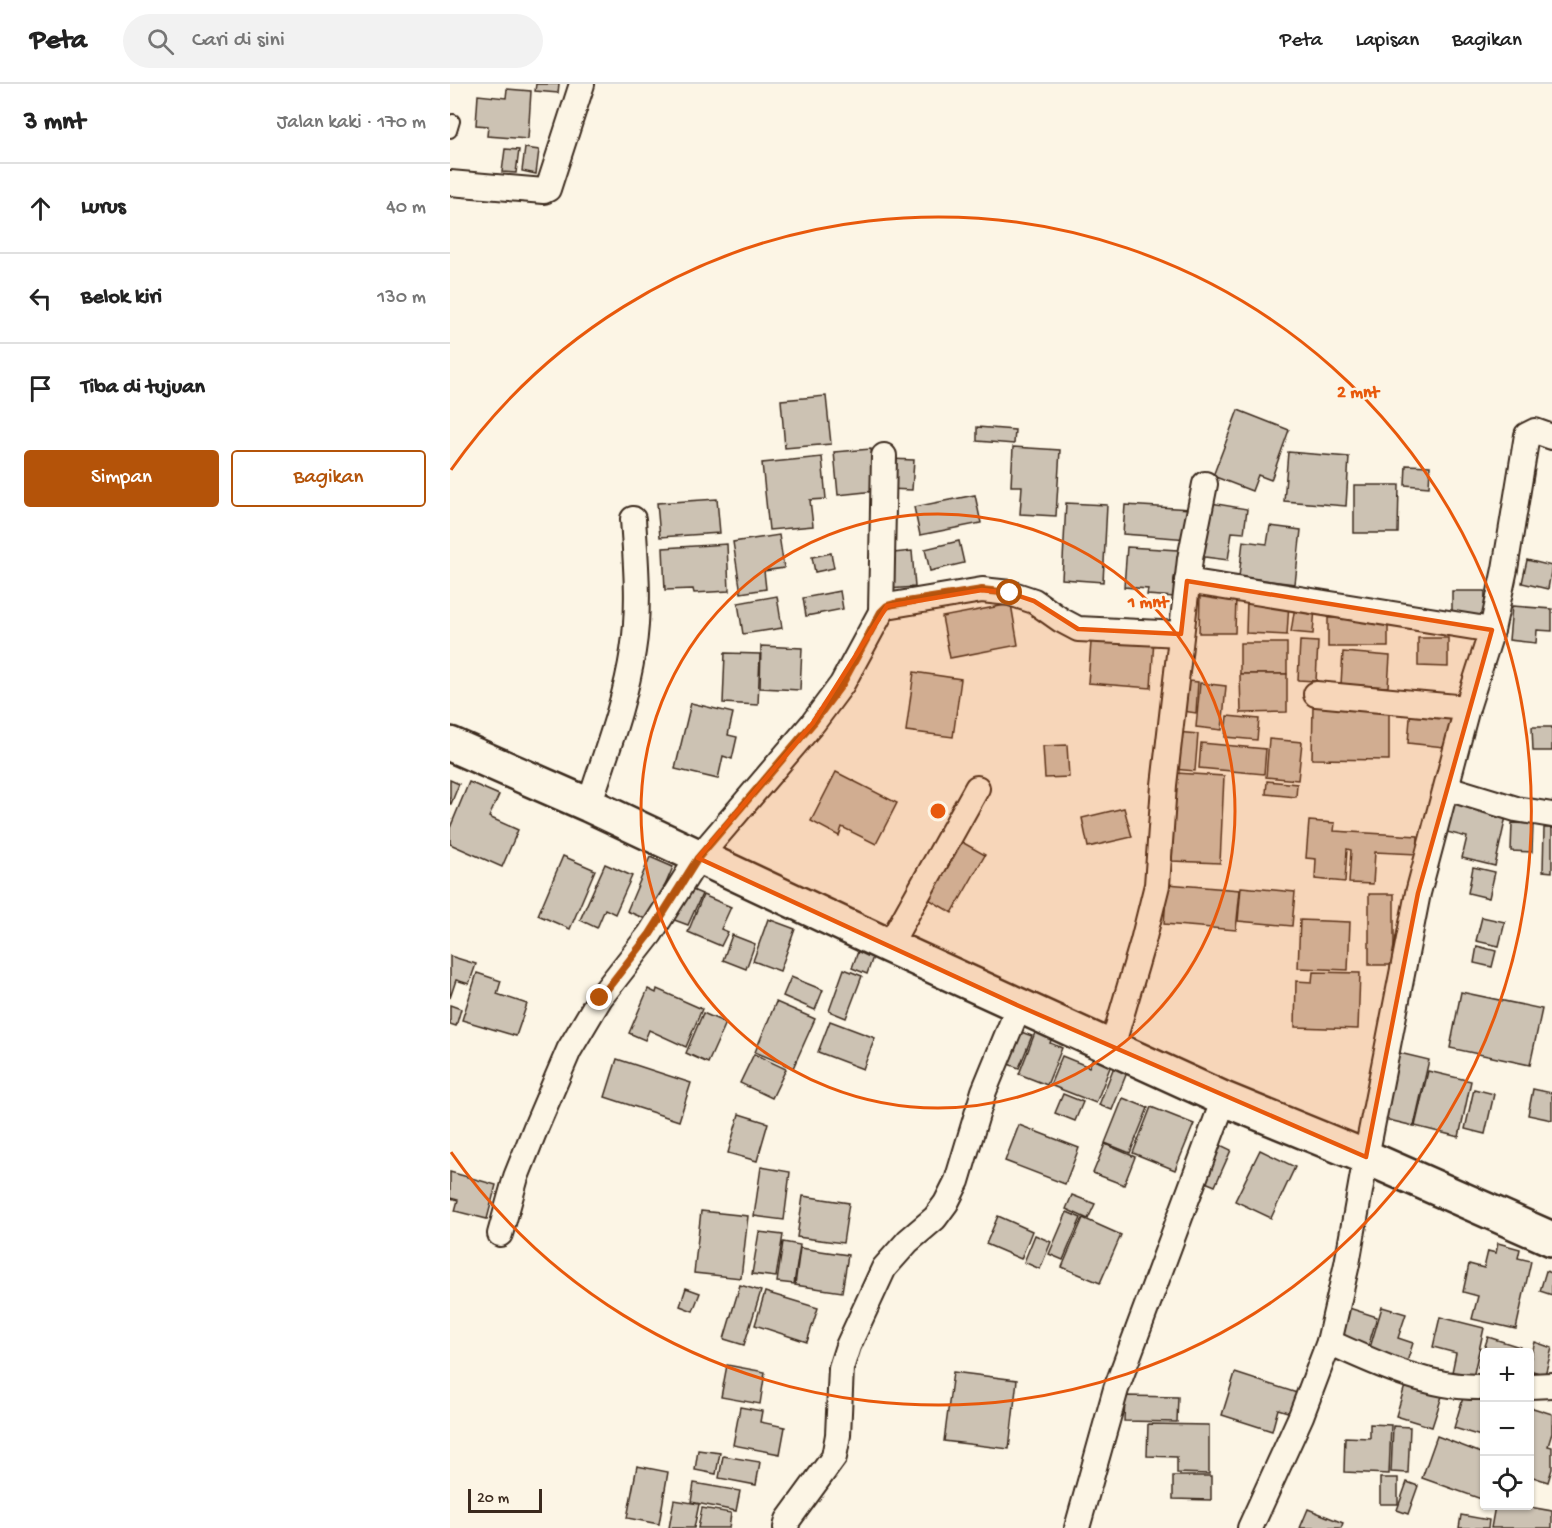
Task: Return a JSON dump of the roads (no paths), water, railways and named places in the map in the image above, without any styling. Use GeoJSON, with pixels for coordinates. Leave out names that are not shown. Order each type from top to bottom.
{"type":"FeatureCollection","features":[{"type":"Feature","properties":{"kind":"highway"},"geometry":{"type":"LineString","coordinates":[[450,744],[589,805],[698,858],[1019,1006],[1224,1098],[1366,1157],[1552,1239]]}},
{"type":"Feature","properties":{"kind":"street"},"geometry":{"type":"LineString","coordinates":[[450,183],[544,191],[548,189],[582,84]]}},
{"type":"Feature","properties":{"kind":"street"},"geometry":{"type":"LineString","coordinates":[[1250,1528],[1301,1416],[1329,1342],[1347,1264],[1418,893],[1467,708],[1492,630],[1505,569],[1527,435],[1535,431],[1552,437]]}},
{"type":"Feature","properties":{"kind":"street"},"geometry":{"type":"LineString","coordinates":[[881,612],[884,456]]}},
{"type":"Feature","properties":{"kind":"street"},"geometry":{"type":"LineString","coordinates":[[1112,1047],[1157,885],[1164,784],[1181,634],[1191,549],[1204,484]]}},
{"type":"Feature","properties":{"kind":"street"},"geometry":{"type":"LineString","coordinates":[[589,805],[622,699],[633,651],[638,596],[633,519]]}},
{"type":"Feature","properties":{"kind":"street"},"geometry":{"type":"LineString","coordinates":[[1188,581],[1492,630]]}},
{"type":"Feature","properties":{"kind":"street"},"geometry":{"type":"LineString","coordinates":[[500,1234],[516,1176],[569,1050],[600,998],[650,934],[698,858],[813,723],[842,684],[881,612],[887,606],[982,590],[1010,593],[1034,601],[1078,629],[1181,634]]}},
{"type":"Feature","properties":{"kind":"street"},"geometry":{"type":"LineString","coordinates":[[1316,694],[1467,708]]}},
{"type":"Feature","properties":{"kind":"street"},"geometry":{"type":"LineString","coordinates":[[889,946],[977,788]]}},
{"type":"Feature","properties":{"kind":"street"},"geometry":{"type":"LineString","coordinates":[[1447,788],[1516,809],[1552,815]]}},
{"type":"Feature","properties":{"kind":"street"},"geometry":{"type":"LineString","coordinates":[[786,1528],[788,1520],[834,1456],[838,1435],[841,1368],[848,1346],[884,1268],[908,1241],[935,1218],[946,1203],[957,1181],[984,1092],[1019,1006]]}},
{"type":"Feature","properties":{"kind":"street"},"geometry":{"type":"LineString","coordinates":[[1077,1528],[1116,1389],[1224,1098]]}},
{"type":"Feature","properties":{"kind":"street"},"geometry":{"type":"LineString","coordinates":[[1329,1342],[1382,1366],[1442,1384],[1480,1387]]}},
{"type":"Feature","properties":{"kind":"street"},"geometry":{"type":"LineString","coordinates":[[1534,1386],[1552,1385]]}}]}
